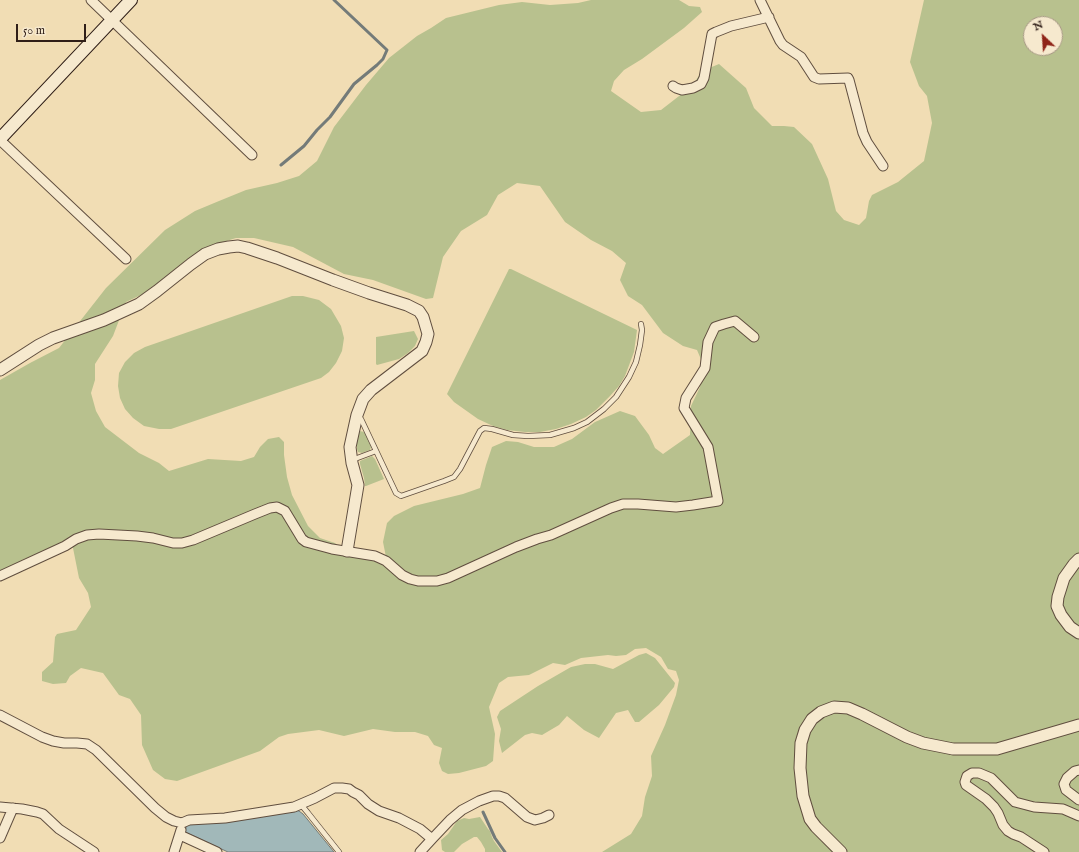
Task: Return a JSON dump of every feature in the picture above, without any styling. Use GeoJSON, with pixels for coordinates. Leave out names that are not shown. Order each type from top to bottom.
{"type":"FeatureCollection","features":[{"type":"Feature","properties":{"kind":"main road"},"geometry":{"type":"LineString","coordinates":[[0,139],[131,0]]}},
{"type":"Feature","properties":{"kind":"street"},"geometry":{"type":"LineString","coordinates":[[91,0],[252,155]]}},
{"type":"Feature","properties":{"kind":"street"},"geometry":{"type":"LineString","coordinates":[[760,0],[780,41],[783,45],[801,57],[814,77],[819,80],[848,78],[863,133],[867,142],[883,166]]}},
{"type":"Feature","properties":{"kind":"street"},"geometry":{"type":"LineString","coordinates":[[674,86],[682,90],[693,88],[701,84],[704,78],[712,34],[731,26],[769,17]]}},
{"type":"Feature","properties":{"kind":"street"},"geometry":{"type":"LineString","coordinates":[[0,139],[126,259]]}},
{"type":"Feature","properties":{"kind":"street"},"geometry":{"type":"LineString","coordinates":[[0,370],[39,345],[53,338],[104,320],[139,304],[205,254],[218,249],[238,246],[277,258],[333,280],[407,305],[419,312],[423,317],[428,334],[422,351],[371,390],[364,399],[357,415],[350,447],[358,485],[347,551]]}},
{"type":"Feature","properties":{"kind":"street"},"geometry":{"type":"LineString","coordinates":[[0,576],[65,546],[76,539],[86,536],[99,534],[137,536],[173,543],[182,543],[193,540],[270,508],[277,507],[285,511],[302,539],[306,542],[332,549],[375,556],[386,561],[402,575],[410,579],[418,581],[437,581],[448,578],[516,547],[552,535],[623,504],[676,507],[693,506],[718,501],[708,447],[684,408],[686,398],[705,368],[708,342],[715,327],[735,321],[754,337]]}},
{"type":"Feature","properties":{"kind":"street"},"geometry":{"type":"LineString","coordinates":[[1079,559],[1064,578],[1058,597],[1058,606],[1061,615],[1070,627],[1079,633]]}},
{"type":"Feature","properties":{"kind":"street"},"geometry":{"type":"LineString","coordinates":[[841,852],[810,819],[803,796],[800,768],[801,743],[805,730],[812,719],[821,712],[834,707],[848,708],[907,737],[923,743],[953,749],[997,749],[1079,725]]}},
{"type":"Feature","properties":{"kind":"street"},"geometry":{"type":"LineString","coordinates":[[0,715],[42,737],[53,741],[87,744],[105,758],[155,808],[166,817],[182,823],[189,820],[233,816],[294,807],[334,788],[342,788],[349,789],[359,795],[368,804],[379,811],[420,829],[432,839]]}},
{"type":"Feature","properties":{"kind":"street"},"geometry":{"type":"LineString","coordinates":[[1079,770],[1067,778],[1064,784],[1066,790],[1079,800]]}},
{"type":"Feature","properties":{"kind":"street"},"geometry":{"type":"LineString","coordinates":[[1044,852],[1021,837],[1008,831],[1003,825],[994,807],[986,799],[966,785],[965,782],[967,776],[972,773],[979,773],[991,778],[1015,802],[1034,807],[1062,809],[1079,816]]}},
{"type":"Feature","properties":{"kind":"street"},"geometry":{"type":"LineString","coordinates":[[420,852],[450,820],[462,810],[479,801],[493,796],[505,798],[527,817],[535,820],[549,815]]}},
{"type":"Feature","properties":{"kind":"street"},"geometry":{"type":"LineString","coordinates":[[0,807],[22,809],[43,814],[59,829],[94,852]]}},
{"type":"Feature","properties":{"kind":"street"},"geometry":{"type":"LineString","coordinates":[[0,838],[13,808]]}},
{"type":"Feature","properties":{"kind":"street"},"geometry":{"type":"LineString","coordinates":[[174,852],[180,835],[182,823]]}},
{"type":"Feature","properties":{"kind":"street"},"geometry":{"type":"LineString","coordinates":[[180,835],[216,852]]}},
{"type":"Feature","properties":{"kind":"lane"},"geometry":{"type":"LineString","coordinates":[[357,415],[361,419],[396,493],[401,496],[454,477],[460,470],[480,431],[484,428],[513,435],[550,435],[588,422],[612,401],[629,377],[636,362],[640,345],[642,330],[641,324]]}},
{"type":"Feature","properties":{"kind":"lane"},"geometry":{"type":"LineString","coordinates":[[352,460],[376,451]]}},
{"type":"Feature","properties":{"kind":"lane"},"geometry":{"type":"LineString","coordinates":[[298,805],[308,813],[339,852]]}},
{"type":"Feature","properties":{"kind":"green space"},"geometry":{"type":"Polygon","coordinates":[[[591,0],[679,0],[689,6],[700,7],[702,12],[684,28],[642,59],[624,70],[614,81],[611,91],[641,112],[661,110],[692,86],[702,71],[719,64],[746,88],[754,108],[772,126],[794,127],[812,144],[828,179],[836,211],[844,220],[859,225],[866,218],[869,201],[872,195],[898,182],[924,161],[932,123],[927,96],[919,86],[910,62],[924,0],[1079,0],[1079,852],[602,852],[631,834],[642,816],[645,797],[652,776],[651,756],[676,695],[679,680],[676,671],[668,669],[661,657],[646,648],[635,649],[626,655],[581,658],[565,665],[553,663],[529,675],[508,677],[499,683],[489,707],[495,734],[493,761],[486,766],[459,773],[448,774],[442,771],[439,763],[442,748],[434,745],[428,736],[415,732],[395,732],[373,729],[344,736],[319,730],[288,734],[279,737],[260,751],[177,781],[165,779],[153,770],[142,745],[141,715],[130,699],[119,695],[103,673],[81,668],[70,676],[66,683],[53,684],[42,681],[42,672],[53,662],[55,637],[57,634],[76,630],[91,607],[88,593],[79,578],[73,548],[62,542],[39,554],[24,559],[0,573],[0,380],[59,348],[106,288],[165,230],[195,211],[246,190],[299,176],[317,161],[334,127],[366,85],[389,58],[417,36],[446,18],[499,5],[522,2],[550,5],[578,3],[591,0]],[[517,183],[498,195],[487,215],[461,231],[443,257],[433,298],[426,299],[373,280],[344,274],[293,247],[254,238],[236,238],[214,245],[185,261],[143,294],[126,302],[113,336],[95,364],[95,380],[91,393],[96,411],[105,427],[139,453],[159,463],[169,471],[208,459],[241,461],[254,457],[260,447],[268,439],[279,437],[284,442],[287,477],[292,495],[308,526],[320,538],[335,543],[346,553],[371,558],[380,564],[386,557],[383,542],[387,523],[394,516],[414,506],[463,494],[480,488],[492,447],[506,441],[518,442],[534,447],[554,447],[572,439],[595,422],[620,411],[635,416],[649,435],[655,448],[663,454],[690,435],[691,406],[700,387],[703,364],[697,350],[683,346],[663,333],[642,305],[628,296],[620,280],[626,263],[612,251],[591,240],[565,222],[540,186],[517,183]]]}},
{"type":"Feature","properties":{"kind":"green space"},"geometry":{"type":"Polygon","coordinates":[[[509,269],[637,330],[634,352],[625,376],[619,386],[596,410],[586,417],[571,424],[540,432],[507,430],[493,426],[478,419],[454,402],[447,394],[509,269]]]}},
{"type":"Feature","properties":{"kind":"green space"},"geometry":{"type":"Polygon","coordinates":[[[292,296],[303,296],[319,300],[331,309],[341,326],[344,338],[342,351],[336,363],[329,372],[321,378],[171,429],[159,429],[144,426],[133,418],[125,409],[120,398],[118,386],[119,373],[125,362],[134,353],[145,347],[292,296]]]}},
{"type":"Feature","properties":{"kind":"green space"},"geometry":{"type":"Polygon","coordinates":[[[414,331],[418,339],[415,346],[408,353],[399,359],[376,364],[376,337],[414,331]]]}},
{"type":"Feature","properties":{"kind":"green space"},"geometry":{"type":"Polygon","coordinates":[[[360,431],[366,434],[371,447],[370,450],[362,453],[358,452],[357,449],[357,436],[360,431]]]}},
{"type":"Feature","properties":{"kind":"green space"},"geometry":{"type":"Polygon","coordinates":[[[372,456],[375,459],[384,479],[365,486],[360,461],[372,456]]]}},
{"type":"Feature","properties":{"kind":"green space"},"geometry":{"type":"Polygon","coordinates":[[[646,653],[655,658],[675,683],[674,687],[659,705],[639,722],[635,722],[628,710],[616,713],[599,738],[584,730],[567,716],[559,725],[542,735],[532,733],[525,735],[502,753],[499,741],[501,729],[497,717],[500,711],[538,686],[571,667],[585,664],[595,664],[613,669],[639,655],[646,653]]]}},
{"type":"Feature","properties":{"kind":"green space"},"geometry":{"type":"Polygon","coordinates":[[[480,817],[502,852],[485,852],[485,849],[477,837],[474,837],[462,844],[454,852],[445,852],[442,850],[441,840],[448,834],[457,821],[464,818],[469,819],[480,817]]]}},
{"type":"Feature","properties":{"kind":"water"},"geometry":{"type":"Polygon","coordinates":[[[295,810],[303,814],[334,852],[228,852],[185,832],[187,823],[295,810]]]}},
{"type":"Feature","properties":{"kind":"waterway"},"geometry":{"type":"LineString","coordinates":[[281,165],[304,146],[330,117],[354,84],[383,59],[387,50],[334,0]]}},
{"type":"Feature","properties":{"kind":"waterway"},"geometry":{"type":"LineString","coordinates":[[483,812],[495,838],[505,852]]}}]}
